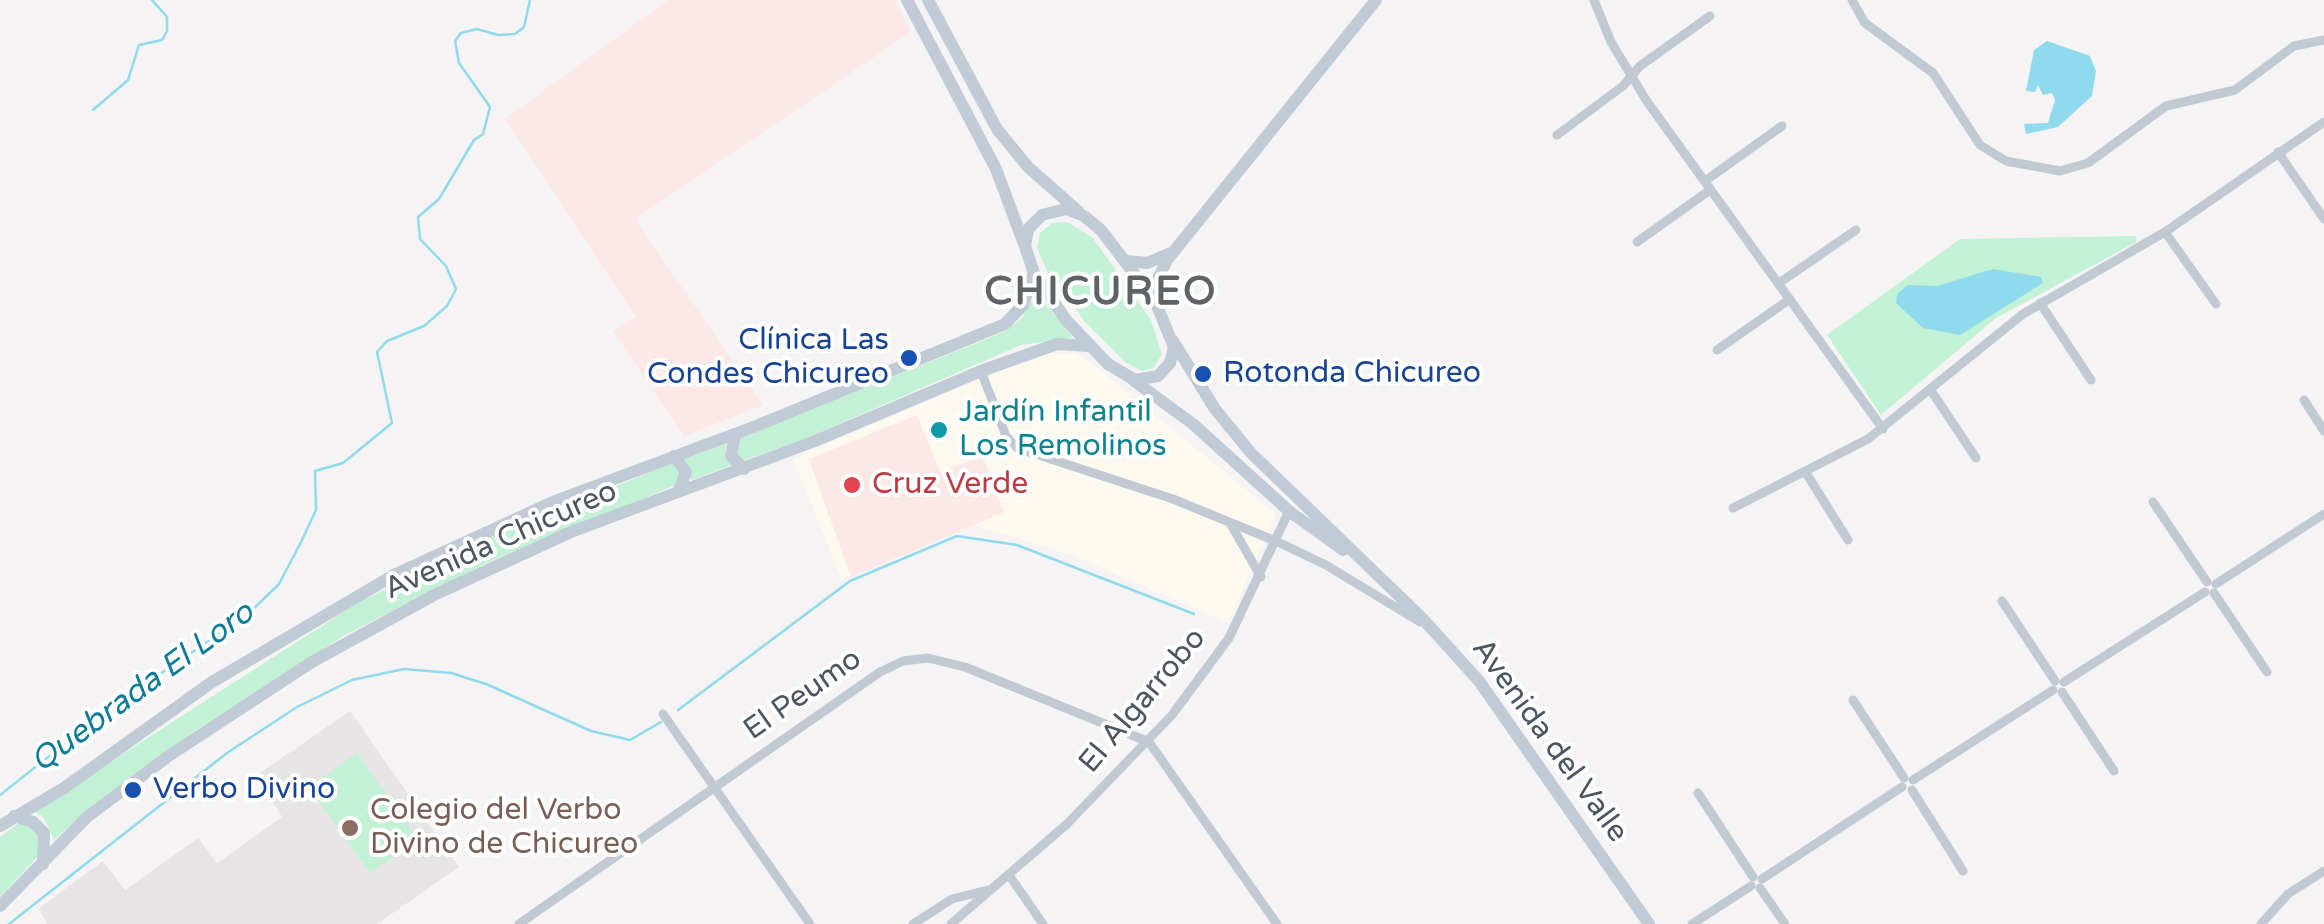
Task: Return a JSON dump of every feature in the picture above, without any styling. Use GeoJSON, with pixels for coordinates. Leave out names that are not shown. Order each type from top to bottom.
{"type":"FeatureCollection","features":[{"type":"Feature","properties":{"kind":"main road"},"geometry":{"type":"LineString","coordinates":[[907,0],[996,169],[1024,246]]}},
{"type":"Feature","properties":{"kind":"main road"},"geometry":{"type":"LineString","coordinates":[[928,0],[998,129],[1037,176],[1084,216]]}},
{"type":"Feature","properties":{"kind":"main road"},"geometry":{"type":"LineString","coordinates":[[1159,309],[1158,279],[1173,252],[1376,0]]}},
{"type":"Feature","properties":{"kind":"main road"},"geometry":{"type":"LineString","coordinates":[[1024,246],[1028,229],[1042,214],[1060,209],[1084,216]]}},
{"type":"Feature","properties":{"kind":"main road","name":"Avenida del Valle"},"geometry":{"type":"LineString","coordinates":[[1084,216],[1127,261],[1234,434],[1437,633],[1499,708],[1649,924]]}},
{"type":"Feature","properties":{"kind":"main road","name":"Avenida del Valle"},"geometry":{"type":"LineString","coordinates":[[1024,246],[1034,273],[1089,346],[1193,424],[1289,510],[1400,595]]}},
{"type":"Feature","properties":{"kind":"main road"},"geometry":{"type":"LineString","coordinates":[[1127,261],[1152,262],[1173,252]]}},
{"type":"Feature","properties":{"kind":"main road","name":"Avenida Chicureo"},"geometry":{"type":"LineString","coordinates":[[0,826],[7,815],[57,792],[212,682],[366,590],[520,516],[736,434],[1005,324],[1023,304],[1034,273]]}},
{"type":"Feature","properties":{"kind":"main road"},"geometry":{"type":"LineString","coordinates":[[1131,379],[1148,380],[1163,372],[1172,358],[1173,341]]}},
{"type":"Feature","properties":{"kind":"main road","name":"Avenida Chicureo"},"geometry":{"type":"LineString","coordinates":[[0,906],[87,818],[206,729],[326,654],[477,574],[981,371],[1053,345],[1089,346]]}},
{"type":"Feature","properties":{"kind":"main road"},"geometry":{"type":"LineString","coordinates":[[736,434],[731,456],[744,468]]}},
{"type":"Feature","properties":{"kind":"main road"},"geometry":{"type":"LineString","coordinates":[[674,456],[686,472],[678,492]]}},
{"type":"Feature","properties":{"kind":"main road"},"geometry":{"type":"LineString","coordinates":[[7,815],[32,822],[44,833],[47,846],[42,866]]}},
{"type":"Feature","properties":{"kind":"street"},"geometry":{"type":"LineString","coordinates":[[1594,0],[1631,77],[1883,428]]}},
{"type":"Feature","properties":{"kind":"street"},"geometry":{"type":"LineString","coordinates":[[1852,0],[1865,24],[1933,73],[1980,145],[2006,160],[2060,171],[2088,163],[2166,106],[2235,90],[2294,46],[2324,40]]}},
{"type":"Feature","properties":{"kind":"street"},"geometry":{"type":"LineString","coordinates":[[1557,134],[1640,66],[1710,16]]}},
{"type":"Feature","properties":{"kind":"street"},"geometry":{"type":"LineString","coordinates":[[1733,508],[1883,428],[2040,303],[2166,232],[2324,122]]}},
{"type":"Feature","properties":{"kind":"street"},"geometry":{"type":"LineString","coordinates":[[1637,242],[1782,126]]}},
{"type":"Feature","properties":{"kind":"street"},"geometry":{"type":"LineString","coordinates":[[2278,152],[2324,219]]}},
{"type":"Feature","properties":{"kind":"street"},"geometry":{"type":"LineString","coordinates":[[1779,284],[1856,230]]}},
{"type":"Feature","properties":{"kind":"street"},"geometry":{"type":"LineString","coordinates":[[2166,232],[2216,304]]}},
{"type":"Feature","properties":{"kind":"street"},"geometry":{"type":"LineString","coordinates":[[1717,350],[1790,299]]}},
{"type":"Feature","properties":{"kind":"street"},"geometry":{"type":"LineString","coordinates":[[2040,303],[2091,380]]}},
{"type":"Feature","properties":{"kind":"street"},"geometry":{"type":"LineString","coordinates":[[981,371],[1006,436],[1016,448],[1278,542],[1326,565],[1437,633]]}},
{"type":"Feature","properties":{"kind":"street"},"geometry":{"type":"LineString","coordinates":[[1932,392],[1976,458]]}},
{"type":"Feature","properties":{"kind":"street"},"geometry":{"type":"LineString","coordinates":[[2304,400],[2324,431]]}},
{"type":"Feature","properties":{"kind":"street"},"geometry":{"type":"LineString","coordinates":[[1806,472],[1848,540]]}},
{"type":"Feature","properties":{"kind":"street"},"geometry":{"type":"LineString","coordinates":[[2153,502],[2267,672]]}},
{"type":"Feature","properties":{"kind":"street","name":"El Algarrobo"},"geometry":{"type":"LineString","coordinates":[[952,924],[1150,742],[1229,638],[1278,542],[1289,510]]}},
{"type":"Feature","properties":{"kind":"street"},"geometry":{"type":"LineString","coordinates":[[1692,924],[2324,514]]}},
{"type":"Feature","properties":{"kind":"street"},"geometry":{"type":"LineString","coordinates":[[1229,522],[1260,577]]}},
{"type":"Feature","properties":{"kind":"street"},"geometry":{"type":"LineString","coordinates":[[2002,600],[2114,771]]}},
{"type":"Feature","properties":{"kind":"street","name":"El Peumo"},"geometry":{"type":"LineString","coordinates":[[519,924],[880,672],[920,658],[964,667],[1150,742]]}},
{"type":"Feature","properties":{"kind":"street"},"geometry":{"type":"LineString","coordinates":[[1853,700],[1964,871]]}},
{"type":"Feature","properties":{"kind":"street"},"geometry":{"type":"LineString","coordinates":[[663,714],[810,924]]}},
{"type":"Feature","properties":{"kind":"street"},"geometry":{"type":"LineString","coordinates":[[1150,742],[1278,924]]}},
{"type":"Feature","properties":{"kind":"street"},"geometry":{"type":"LineString","coordinates":[[1698,793],[1785,924]]}},
{"type":"Feature","properties":{"kind":"street"},"geometry":{"type":"LineString","coordinates":[[2261,924],[2280,901],[2324,871]]}},
{"type":"Feature","properties":{"kind":"street"},"geometry":{"type":"LineString","coordinates":[[1009,875],[1044,924]]}},
{"type":"Feature","properties":{"kind":"street"},"geometry":{"type":"LineString","coordinates":[[913,924],[952,899],[990,890]]}},
{"type":"Feature","properties":{"kind":"shaded area"},"geometry":{"type":"Polygon","coordinates":[[[668,0],[895,0],[911,32],[635,219],[763,405],[684,436],[613,331],[636,317],[505,119],[668,0]]]}},
{"type":"Feature","properties":{"kind":"shaded area"},"geometry":{"type":"Polygon","coordinates":[[[1052,353],[1075,353],[1092,363],[1276,514],[1228,623],[1074,556],[974,525],[842,580],[793,459],[996,372],[1052,353]]]}},
{"type":"Feature","properties":{"kind":"shaded area"},"geometry":{"type":"Polygon","coordinates":[[[917,415],[940,472],[983,456],[1004,512],[851,577],[809,459],[917,415]]]}},
{"type":"Feature","properties":{"kind":"shaded area","name":"Colegio del Verbo Divino de Chicureo"},"geometry":{"type":"Polygon","coordinates":[[[350,711],[459,867],[377,924],[48,924],[38,909],[103,861],[125,890],[198,838],[217,863],[282,817],[257,775],[350,711]]]}},
{"type":"Feature","properties":{"kind":"green space"},"geometry":{"type":"Polygon","coordinates":[[[1067,222],[1093,238],[1151,320],[1162,355],[1153,368],[1142,371],[1125,362],[1086,323],[1048,273],[1037,248],[1040,233],[1052,223],[1067,222]]]}},
{"type":"Feature","properties":{"kind":"green space"},"geometry":{"type":"Polygon","coordinates":[[[2136,236],[2136,242],[1996,318],[1881,415],[1827,335],[1960,239],[2136,236]]]}},
{"type":"Feature","properties":{"kind":"green space"},"geometry":{"type":"Polygon","coordinates":[[[1037,292],[1073,338],[1021,345],[804,439],[742,461],[736,456],[736,440],[1004,332],[1022,318],[1037,292]]]}},
{"type":"Feature","properties":{"kind":"green space"},"geometry":{"type":"Polygon","coordinates":[[[726,444],[725,458],[732,465],[691,480],[684,459],[726,444]]]}},
{"type":"Feature","properties":{"kind":"green space"},"geometry":{"type":"Polygon","coordinates":[[[672,463],[680,466],[678,484],[485,564],[345,635],[193,732],[86,810],[54,840],[44,818],[34,811],[356,604],[471,546],[672,463]]]}},
{"type":"Feature","properties":{"kind":"green space"},"geometry":{"type":"Polygon","coordinates":[[[357,753],[418,839],[370,873],[309,787],[357,753]]]}},
{"type":"Feature","properties":{"kind":"green space"},"geometry":{"type":"Polygon","coordinates":[[[20,822],[37,829],[43,851],[0,897],[0,837],[20,822]]]}},
{"type":"Feature","properties":{"kind":"water"},"geometry":{"type":"Polygon","coordinates":[[[2047,41],[2090,56],[2096,71],[2092,96],[2058,127],[2026,134],[2024,124],[2048,123],[2055,100],[2052,93],[2043,95],[2038,85],[2035,92],[2026,91],[2034,50],[2047,41]]]}},
{"type":"Feature","properties":{"kind":"water"},"geometry":{"type":"Polygon","coordinates":[[[1993,269],[2041,277],[2043,283],[1960,335],[1923,328],[1896,303],[1897,294],[1908,285],[1937,286],[1993,269]]]}},
{"type":"Feature","properties":{"kind":"waterway"},"geometry":{"type":"LineString","coordinates":[[93,110],[128,80],[139,45],[162,40],[167,31],[167,17],[152,0]]}},
{"type":"Feature","properties":{"kind":"waterway","name":"Quebrada El Loro"},"geometry":{"type":"LineString","coordinates":[[0,795],[114,705],[246,616],[279,584],[301,542],[316,510],[315,471],[343,463],[392,423],[377,352],[387,341],[424,326],[447,306],[456,289],[446,266],[420,239],[418,217],[439,199],[474,140],[483,134],[490,107],[459,63],[455,41],[461,33],[477,29],[498,35],[515,34],[524,27],[530,0]]}},
{"type":"Feature","properties":{"kind":"waterway"},"geometry":{"type":"LineString","coordinates":[[678,710],[850,581],[957,536],[1017,545],[1194,614]]}},
{"type":"Feature","properties":{"kind":"waterway"},"geometry":{"type":"LineString","coordinates":[[9,924],[227,753],[297,707],[352,680],[404,669],[451,673],[486,684],[591,731],[630,740],[661,722]]}},
{"type":"Feature","properties":{"kind":"place","name":"Clínica Las Condes Chicureo"},"geometry":{"type":"Point","coordinates":[909,358]}},
{"type":"Feature","properties":{"kind":"place","name":"Rotonda Chicureo"},"geometry":{"type":"Point","coordinates":[1203,374]}},
{"type":"Feature","properties":{"kind":"place","name":"Jardín Infantil Los Remolinos"},"geometry":{"type":"Point","coordinates":[939,430]}},
{"type":"Feature","properties":{"kind":"place","name":"Cruz Verde"},"geometry":{"type":"Point","coordinates":[852,485]}},
{"type":"Feature","properties":{"kind":"place","name":"Verbo Divino"},"geometry":{"type":"Point","coordinates":[133,790]}},
{"type":"Feature","properties":{"kind":"place","name":"Colegio del Verbo Divino de Chicureo"},"geometry":{"type":"Point","coordinates":[350,828]}},
{"type":"Feature","properties":{"kind":"district","name":"CHICUREO"},"geometry":{"type":"Point","coordinates":[1101,293]}}]}
